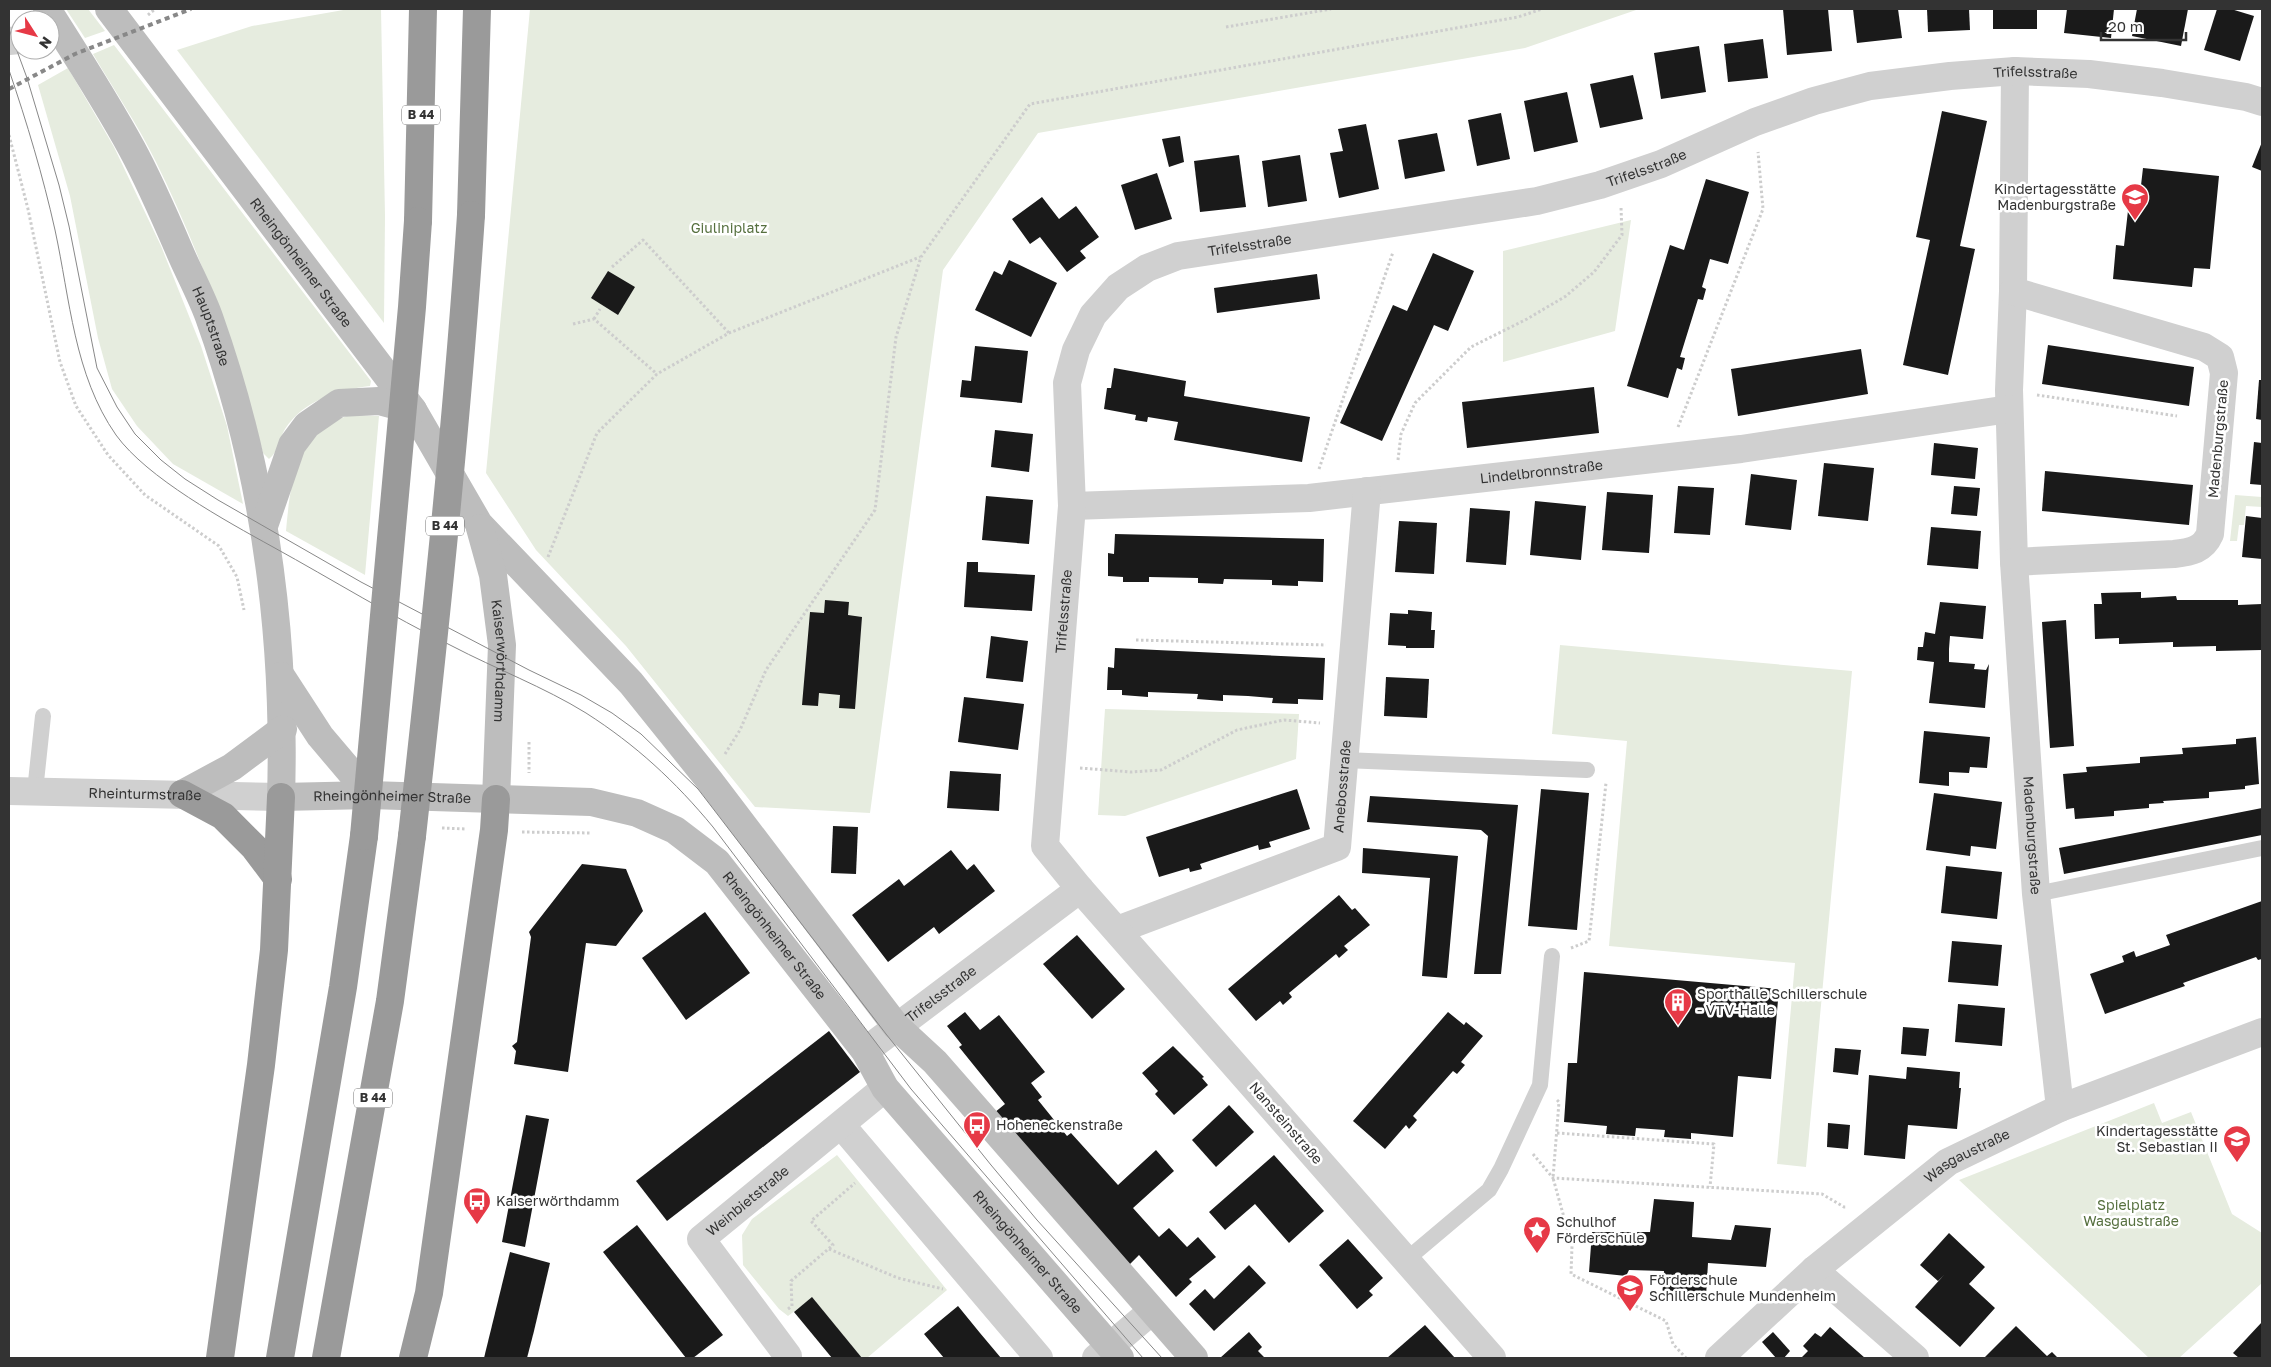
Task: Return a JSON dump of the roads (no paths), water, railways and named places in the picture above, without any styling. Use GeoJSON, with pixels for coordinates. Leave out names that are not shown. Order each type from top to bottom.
{"type":"FeatureCollection","features":[{"type":"Feature","properties":{"kind":"highway","name":"B 44"},"geometry":{"type":"LineString","coordinates":[[280,1358],[342,987],[364,836],[412,307],[418,211],[424,9]]}},
{"type":"Feature","properties":{"kind":"highway","name":"B 44"},"geometry":{"type":"LineString","coordinates":[[326,1358],[390,1001],[412,836],[443,554],[462,346],[471,215],[477,9]]}},
{"type":"Feature","properties":{"kind":"highway"},"geometry":{"type":"LineString","coordinates":[[182,794],[223,816],[254,847],[278,879]]}},
{"type":"Feature","properties":{"kind":"highway"},"geometry":{"type":"LineString","coordinates":[[220,1358],[261,1065],[274,950],[281,797]]}},
{"type":"Feature","properties":{"kind":"highway"},"geometry":{"type":"LineString","coordinates":[[413,1358],[428,1293],[494,830],[496,799]]}},
{"type":"Feature","properties":{"kind":"main road","name":"Rheingönheimer Straße"},"geometry":{"type":"LineString","coordinates":[[108,9],[413,410],[479,524]]}},
{"type":"Feature","properties":{"kind":"main road","name":"Hauptstraße"},"geometry":{"type":"LineString","coordinates":[[60,44],[133,149],[159,201],[208,316],[247,448],[264,526],[274,597],[280,676]]}},
{"type":"Feature","properties":{"kind":"main road"},"geometry":{"type":"LineString","coordinates":[[264,526],[292,445],[307,425],[339,403],[379,401],[413,410]]}},
{"type":"Feature","properties":{"kind":"main road"},"geometry":{"type":"LineString","coordinates":[[479,524],[631,684],[710,780],[896,1026],[935,1062],[1194,1358]]}},
{"type":"Feature","properties":{"kind":"main road","name":"Kaiserwörthdamm"},"geometry":{"type":"LineString","coordinates":[[479,524],[493,575],[502,645],[502,704],[496,799]]}},
{"type":"Feature","properties":{"kind":"main road"},"geometry":{"type":"LineString","coordinates":[[280,676],[283,729],[281,797]]}},
{"type":"Feature","properties":{"kind":"main road"},"geometry":{"type":"LineString","coordinates":[[280,676],[320,736],[370,795]]}},
{"type":"Feature","properties":{"kind":"main road"},"geometry":{"type":"LineString","coordinates":[[182,794],[232,768],[283,729]]}},
{"type":"Feature","properties":{"kind":"main road","name":"Rheingönheimer Straße"},"geometry":{"type":"LineString","coordinates":[[281,797],[370,795],[591,802],[637,813],[675,830],[717,862],[865,1050],[885,1088],[1109,1355]]}},
{"type":"Feature","properties":{"kind":"street","name":"Trifelsstraße"},"geometry":{"type":"LineString","coordinates":[[865,1050],[1080,889],[1045,846],[1072,506],[1067,384],[1076,350],[1093,315],[1118,287],[1147,268],[1178,256],[1537,201],[1614,180],[1661,164],[1755,122],[1814,101],[1870,86],[1950,76],[2015,71],[2107,76],[2246,97],[2262,102]]}},
{"type":"Feature","properties":{"kind":"street","name":"Madenburgstraße"},"geometry":{"type":"LineString","coordinates":[[2015,71],[2013,291],[2009,400],[2014,562],[2036,894],[2060,1108]]}},
{"type":"Feature","properties":{"kind":"street","name":"Madenburgstraße"},"geometry":{"type":"LineString","coordinates":[[2013,291],[2204,347],[2220,357],[2224,374],[2210,534],[2206,543],[2190,552],[2174,554],[2014,562]]}},
{"type":"Feature","properties":{"kind":"street","name":"Lindelbronnstraße"},"geometry":{"type":"LineString","coordinates":[[1072,506],[1309,498],[1366,492],[1741,448],[2009,400]]}},
{"type":"Feature","properties":{"kind":"street","name":"Anebosstraße"},"geometry":{"type":"LineString","coordinates":[[1117,930],[1337,847],[1366,492]]}},
{"type":"Feature","properties":{"kind":"street","name":"Rheinturmstraße"},"geometry":{"type":"LineString","coordinates":[[22,791],[281,797]]}},
{"type":"Feature","properties":{"kind":"street","name":"Nansteinstraße"},"geometry":{"type":"LineString","coordinates":[[1080,889],[1492,1358]]}},
{"type":"Feature","properties":{"kind":"street","name":"Wasgaustraße"},"geometry":{"type":"LineString","coordinates":[[1719,1358],[1814,1270],[1948,1162],[2060,1108],[2262,1032]]}},
{"type":"Feature","properties":{"kind":"street","name":"Weinbietstraße"},"geometry":{"type":"LineString","coordinates":[[788,1358],[768,1328],[701,1239],[842,1126],[885,1088]]}},
{"type":"Feature","properties":{"kind":"street"},"geometry":{"type":"LineString","coordinates":[[842,1126],[1039,1358]]}},
{"type":"Feature","properties":{"kind":"street"},"geometry":{"type":"LineString","coordinates":[[1814,1270],[1915,1358]]}},
{"type":"Feature","properties":{"kind":"street"},"geometry":{"type":"LineString","coordinates":[[1109,1355],[1152,1311]]}},
{"type":"Feature","properties":{"kind":"lane"},"geometry":{"type":"LineString","coordinates":[[22,791],[43,716]]}},
{"type":"Feature","properties":{"kind":"lane"},"geometry":{"type":"LineString","coordinates":[[1344,760],[1587,770]]}},
{"type":"Feature","properties":{"kind":"lane"},"geometry":{"type":"LineString","coordinates":[[2036,894],[2262,848]]}},
{"type":"Feature","properties":{"kind":"lane"},"geometry":{"type":"LineString","coordinates":[[1406,1260],[1489,1190],[1517,1134],[1540,1085],[1552,956]]}},
{"type":"Feature","properties":{"kind":"tram line"},"geometry":{"type":"LineString","coordinates":[[9,29],[27,78],[59,185],[97,368],[117,407],[135,434],[161,460],[185,479],[218,500],[361,582],[529,670],[581,695],[612,713],[641,734],[698,789],[886,1034],[991,1165],[1037,1220],[1162,1358]]}},
{"type":"Feature","properties":{"kind":"tram line"},"geometry":{"type":"LineString","coordinates":[[9,70],[45,190],[82,362],[102,412],[116,435],[130,451],[167,482],[233,525],[407,623],[537,686],[586,713],[622,738],[654,765],[684,794],[713,827],[911,1089],[1143,1358]]}},
{"type":"Feature","properties":{"kind":"railway"},"geometry":{"type":"LineString","coordinates":[[9,89],[75,54],[191,9]]}},
{"type":"Feature","properties":{"kind":"place","name":"Kindertagesstätte Madenburgstraße"},"geometry":{"type":"Point","coordinates":[2135,221]}},
{"type":"Feature","properties":{"kind":"place","name":"Sporthalle Schillerschule - VTV-Halle"},"geometry":{"type":"Point","coordinates":[1678,1026]}},
{"type":"Feature","properties":{"kind":"place","name":"Hoheneckenstraße"},"geometry":{"type":"Point","coordinates":[977,1149]}},
{"type":"Feature","properties":{"kind":"place","name":"Kindertagesstätte St. Sebastian II"},"geometry":{"type":"Point","coordinates":[2237,1163]}},
{"type":"Feature","properties":{"kind":"place","name":"Kaiserwörthdamm"},"geometry":{"type":"Point","coordinates":[477,1225]}},
{"type":"Feature","properties":{"kind":"place","name":"Schulhof Förderschule"},"geometry":{"type":"Point","coordinates":[1537,1254]}},
{"type":"Feature","properties":{"kind":"place","name":"Förderschule Schillerschule Mundenheim"},"geometry":{"type":"Point","coordinates":[1630,1312]}},
{"type":"Feature","properties":{"kind":"park label","name":"Giuliniplatz"},"geometry":{"type":"Point","coordinates":[729,228]}},
{"type":"Feature","properties":{"kind":"park label","name":"Spielplatz Wasgaustraße"},"geometry":{"type":"Point","coordinates":[2131,1214]}}]}
